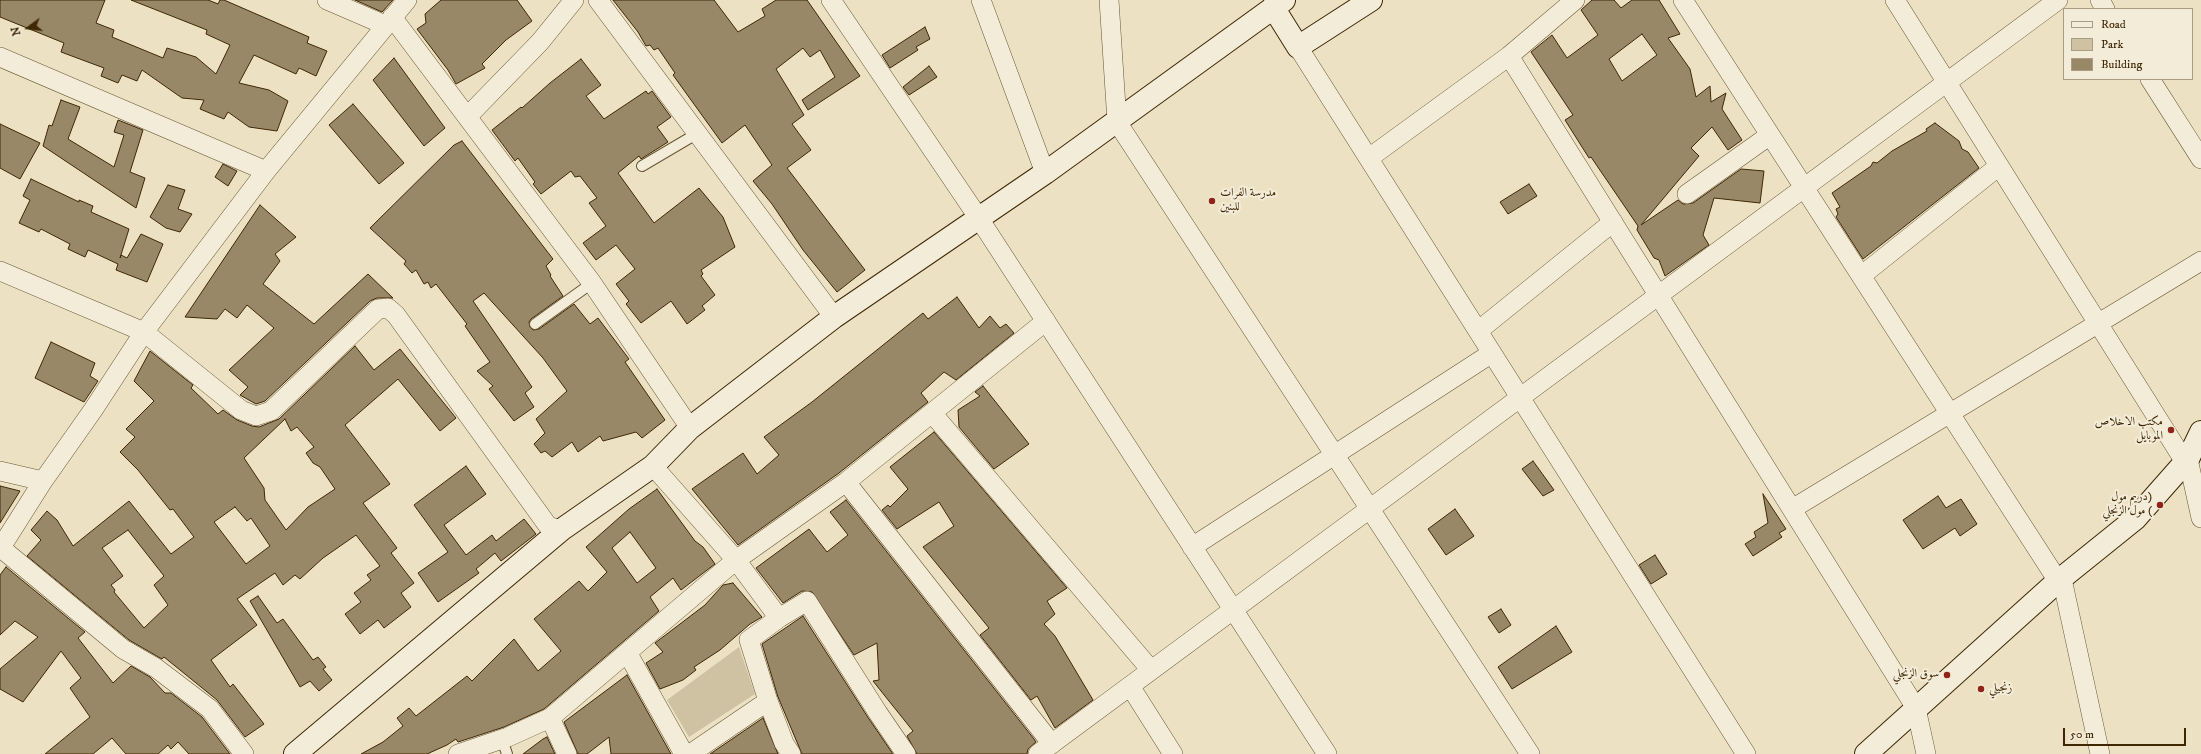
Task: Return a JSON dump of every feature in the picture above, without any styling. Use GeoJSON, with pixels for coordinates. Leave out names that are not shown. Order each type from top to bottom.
{"type":"FeatureCollection","features":[{"type":"Feature","properties":{"kind":"street"},"geometry":{"type":"LineString","coordinates":[[327,0],[389,21],[467,117],[592,283],[690,428]]}},
{"type":"Feature","properties":{"kind":"street"},"geometry":{"type":"LineString","coordinates":[[244,754],[210,709],[156,668],[123,649],[1,548],[43,481],[93,410],[144,332],[266,171],[407,0]]}},
{"type":"Feature","properties":{"kind":"street"},"geometry":{"type":"LineString","coordinates":[[467,117],[540,42],[574,0]]}},
{"type":"Feature","properties":{"kind":"street"},"geometry":{"type":"LineString","coordinates":[[598,0],[834,317]]}},
{"type":"Feature","properties":{"kind":"street"},"geometry":{"type":"LineString","coordinates":[[830,0],[980,220],[1327,754]]}},
{"type":"Feature","properties":{"kind":"street"},"geometry":{"type":"LineString","coordinates":[[981,0],[1045,173]]}},
{"type":"Feature","properties":{"kind":"street"},"geometry":{"type":"LineString","coordinates":[[1109,0],[1117,122],[1528,753]]}},
{"type":"Feature","properties":{"kind":"street"},"geometry":{"type":"LineString","coordinates":[[1298,47],[1371,0]]}},
{"type":"Feature","properties":{"kind":"street"},"geometry":{"type":"LineString","coordinates":[[1369,158],[1509,56],[1575,0]]}},
{"type":"Feature","properties":{"kind":"street"},"geometry":{"type":"LineString","coordinates":[[1683,0],[1950,413],[2060,580],[2100,754]]}},
{"type":"Feature","properties":{"kind":"street"},"geometry":{"type":"LineString","coordinates":[[1895,0],[2186,461],[2201,518]]}},
{"type":"Feature","properties":{"kind":"street"},"geometry":{"type":"LineString","coordinates":[[846,482],[1045,749],[2058,0]]}},
{"type":"Feature","properties":{"kind":"street"},"geometry":{"type":"LineString","coordinates":[[295,754],[561,530],[653,466],[690,428],[834,317],[980,220],[1117,122],[1276,2],[1298,47],[1746,754]]}},
{"type":"Feature","properties":{"kind":"street"},"geometry":{"type":"LineString","coordinates":[[1509,56],[1916,708],[1926,754]]}},
{"type":"Feature","properties":{"kind":"street"},"geometry":{"type":"LineString","coordinates":[[0,57],[266,171]]}},
{"type":"Feature","properties":{"kind":"street"},"geometry":{"type":"LineString","coordinates":[[2151,80],[2201,159]]}},
{"type":"Feature","properties":{"kind":"street"},"geometry":{"type":"LineString","coordinates":[[1687,194],[1770,135]]}},
{"type":"Feature","properties":{"kind":"street"},"geometry":{"type":"LineString","coordinates":[[1861,276],[1999,166]]}},
{"type":"Feature","properties":{"kind":"street"},"geometry":{"type":"LineString","coordinates":[[1478,331],[1612,222]]}},
{"type":"Feature","properties":{"kind":"street"},"geometry":{"type":"LineString","coordinates":[[1792,509],[2201,261]]}},
{"type":"Feature","properties":{"kind":"street"},"geometry":{"type":"LineString","coordinates":[[0,271],[144,332],[241,410],[256,416],[271,411],[378,309],[388,308],[396,315],[548,526],[561,530]]}},
{"type":"Feature","properties":{"kind":"street"},"geometry":{"type":"LineString","coordinates":[[458,754],[505,746],[550,718],[628,654],[736,560],[846,482],[1046,321]]}},
{"type":"Feature","properties":{"kind":"street"},"geometry":{"type":"LineString","coordinates":[[1192,547],[1492,353]]}},
{"type":"Feature","properties":{"kind":"street"},"geometry":{"type":"LineString","coordinates":[[932,413],[1151,670]]}},
{"type":"Feature","properties":{"kind":"street"},"geometry":{"type":"LineString","coordinates":[[1866,754],[2060,580],[2135,519],[2186,461],[2201,432]]}},
{"type":"Feature","properties":{"kind":"street"},"geometry":{"type":"LineString","coordinates":[[653,466],[736,560],[779,618]]}},
{"type":"Feature","properties":{"kind":"street"},"geometry":{"type":"LineString","coordinates":[[0,471],[43,481]]}},
{"type":"Feature","properties":{"kind":"street"},"geometry":{"type":"LineString","coordinates":[[791,754],[784,743],[768,701],[749,640],[779,618],[807,601],[878,713],[906,754]]}},
{"type":"Feature","properties":{"kind":"street"},"geometry":{"type":"LineString","coordinates":[[628,654],[684,754]]}},
{"type":"Feature","properties":{"kind":"street"},"geometry":{"type":"LineString","coordinates":[[1130,686],[1173,754]]}},
{"type":"Feature","properties":{"kind":"street"},"geometry":{"type":"LineString","coordinates":[[690,754],[768,701]]}},
{"type":"Feature","properties":{"kind":"street"},"geometry":{"type":"LineString","coordinates":[[550,718],[566,754]]}},
{"type":"Feature","properties":{"kind":"lane"},"geometry":{"type":"LineString","coordinates":[[642,166],[698,133]]}},
{"type":"Feature","properties":{"kind":"lane"},"geometry":{"type":"LineString","coordinates":[[535,324],[592,283]]}},
{"type":"Feature","properties":{"kind":"green space"},"geometry":{"type":"Polygon","coordinates":[[[739,647],[755,694],[689,737],[667,700],[739,647]]]}},
{"type":"Feature","properties":{"kind":"building"},"geometry":{"type":"Polygon","coordinates":[[[0,0],[105,0],[96,23],[114,30],[112,37],[163,58],[167,48],[196,57],[216,74],[230,45],[206,34],[207,30],[131,0],[208,0],[218,4],[220,0],[224,0],[309,37],[307,43],[327,51],[316,76],[299,68],[296,74],[254,55],[239,83],[269,90],[288,101],[277,131],[249,127],[228,112],[224,119],[200,109],[204,100],[182,98],[142,70],[137,81],[122,75],[118,83],[101,76],[104,68],[61,52],[64,43],[0,17],[0,0]]]}},
{"type":"Feature","properties":{"kind":"building"},"geometry":{"type":"Polygon","coordinates":[[[355,0],[393,0],[382,12],[355,0]]]}},
{"type":"Feature","properties":{"kind":"building"},"geometry":{"type":"Polygon","coordinates":[[[441,0],[517,0],[532,21],[506,40],[482,64],[485,68],[456,84],[448,70],[417,29],[426,23],[425,14],[441,0]]]}},
{"type":"Feature","properties":{"kind":"building"},"geometry":{"type":"Polygon","coordinates":[[[613,0],[714,0],[738,32],[765,16],[762,9],[776,0],[807,0],[860,76],[808,110],[802,100],[835,77],[820,50],[810,57],[803,48],[776,69],[804,115],[792,124],[811,150],[787,168],[865,270],[837,292],[803,250],[772,204],[753,181],[772,165],[745,125],[722,143],[673,75],[675,73],[658,48],[654,50],[650,45],[646,46],[638,32],[613,0]]]}},
{"type":"Feature","properties":{"kind":"building"},"geometry":{"type":"Polygon","coordinates":[[[1592,0],[1614,0],[1621,8],[1632,0],[1659,0],[1680,34],[1668,38],[1690,69],[1696,97],[1710,86],[1711,102],[1726,93],[1722,109],[1742,140],[1728,150],[1712,127],[1691,148],[1699,156],[1641,225],[1678,200],[1683,204],[1693,203],[1741,169],[1764,171],[1760,203],[1714,198],[1703,235],[1709,245],[1665,276],[1659,260],[1654,258],[1637,230],[1638,226],[1591,157],[1589,158],[1565,120],[1573,115],[1531,52],[1552,35],[1567,58],[1598,35],[1581,10],[1592,0]],[[1642,34],[1609,59],[1622,81],[1657,55],[1642,34]]]}},
{"type":"Feature","properties":{"kind":"building"},"geometry":{"type":"Polygon","coordinates":[[[925,27],[930,39],[916,47],[918,50],[890,68],[882,55],[925,27]]]}},
{"type":"Feature","properties":{"kind":"building"},"geometry":{"type":"Polygon","coordinates":[[[394,58],[445,128],[424,146],[373,80],[394,58]]]}},
{"type":"Feature","properties":{"kind":"building"},"geometry":{"type":"Polygon","coordinates":[[[581,59],[601,85],[586,96],[604,119],[646,91],[648,94],[652,91],[671,117],[657,127],[668,142],[641,159],[639,156],[618,173],[654,223],[699,188],[723,217],[735,247],[701,270],[703,274],[701,276],[715,295],[702,306],[705,310],[687,324],[671,301],[641,323],[626,304],[629,301],[616,284],[635,269],[616,245],[596,260],[583,243],[606,226],[589,203],[597,198],[580,176],[575,177],[571,171],[541,194],[533,184],[535,182],[518,158],[515,161],[492,130],[521,107],[522,108],[550,83],[581,59]]]}},
{"type":"Feature","properties":{"kind":"building"},"geometry":{"type":"Polygon","coordinates":[[[929,66],[937,77],[909,95],[903,87],[929,66]]]}},
{"type":"Feature","properties":{"kind":"building"},"geometry":{"type":"Polygon","coordinates":[[[61,100],[80,107],[68,139],[114,167],[124,135],[114,132],[118,120],[143,130],[130,172],[145,178],[136,208],[43,146],[49,125],[52,126],[61,100]]]}},
{"type":"Feature","properties":{"kind":"building"},"geometry":{"type":"Polygon","coordinates":[[[353,104],[404,163],[379,184],[329,125],[353,104]]]}},
{"type":"Feature","properties":{"kind":"building"},"geometry":{"type":"Polygon","coordinates":[[[1935,123],[1959,141],[1962,149],[1968,152],[1979,168],[1863,259],[1836,217],[1838,214],[1836,209],[1840,207],[1832,193],[1871,166],[1873,162],[1877,163],[1892,151],[1927,131],[1926,129],[1935,123]]]}},
{"type":"Feature","properties":{"kind":"building"},"geometry":{"type":"Polygon","coordinates":[[[0,124],[40,143],[20,179],[0,168],[0,124]]]}},
{"type":"Feature","properties":{"kind":"building"},"geometry":{"type":"Polygon","coordinates":[[[462,141],[553,259],[546,266],[551,275],[550,276],[563,296],[531,319],[529,322],[530,327],[533,330],[539,329],[574,304],[590,324],[598,318],[629,359],[625,362],[665,420],[642,438],[636,432],[603,441],[600,436],[578,452],[572,442],[552,457],[545,451],[541,453],[534,444],[545,433],[536,419],[567,391],[543,358],[484,293],[473,301],[532,387],[525,393],[534,407],[514,421],[489,389],[493,386],[477,371],[490,362],[465,326],[467,324],[436,284],[431,288],[428,282],[424,284],[416,270],[412,273],[404,264],[406,261],[370,228],[454,145],[462,141]]]}},
{"type":"Feature","properties":{"kind":"building"},"geometry":{"type":"Polygon","coordinates":[[[223,164],[237,171],[228,186],[215,177],[223,164]]]}},
{"type":"Feature","properties":{"kind":"building"},"geometry":{"type":"Polygon","coordinates":[[[31,179],[79,202],[79,200],[93,206],[91,212],[129,229],[120,258],[121,255],[127,258],[141,234],[163,244],[147,282],[116,270],[118,264],[88,250],[85,257],[68,249],[70,244],[41,229],[39,232],[19,223],[30,200],[23,196],[31,179]]]}},
{"type":"Feature","properties":{"kind":"building"},"geometry":{"type":"Polygon","coordinates":[[[1529,184],[1537,196],[1508,214],[1500,202],[1529,184]]]}},
{"type":"Feature","properties":{"kind":"building"},"geometry":{"type":"Polygon","coordinates":[[[168,185],[185,190],[178,209],[192,214],[180,232],[166,228],[150,217],[168,185]]]}},
{"type":"Feature","properties":{"kind":"building"},"geometry":{"type":"Polygon","coordinates":[[[260,205],[296,237],[275,254],[280,261],[263,284],[314,324],[368,274],[393,298],[377,298],[370,301],[265,401],[256,404],[240,395],[248,387],[229,370],[274,328],[247,305],[237,318],[225,309],[217,319],[185,317],[260,205]]]}},
{"type":"Feature","properties":{"kind":"building"},"geometry":{"type":"Polygon","coordinates":[[[957,297],[979,328],[990,316],[1000,328],[1006,324],[1014,333],[956,380],[944,372],[921,393],[928,402],[839,473],[738,545],[692,489],[743,453],[757,474],[779,455],[764,437],[812,402],[923,313],[928,319],[957,297]]]}},
{"type":"Feature","properties":{"kind":"building"},"geometry":{"type":"Polygon","coordinates":[[[51,342],[95,363],[90,376],[98,381],[84,402],[35,378],[51,342]]]}},
{"type":"Feature","properties":{"kind":"building"},"geometry":{"type":"Polygon","coordinates":[[[355,346],[374,370],[400,349],[456,418],[440,431],[398,379],[345,425],[390,484],[363,503],[397,548],[391,553],[414,583],[401,593],[411,607],[384,628],[378,620],[360,634],[345,614],[361,602],[354,593],[371,580],[367,575],[380,566],[356,535],[323,558],[300,579],[295,575],[283,585],[275,573],[237,599],[257,625],[211,660],[230,687],[233,684],[264,724],[245,737],[217,700],[164,657],[162,659],[129,640],[27,556],[41,540],[31,530],[47,511],[57,520],[73,546],[129,501],[171,554],[194,537],[173,509],[170,510],[138,470],[120,452],[135,437],[126,429],[154,401],[134,381],[150,351],[193,385],[191,388],[218,414],[223,410],[237,420],[259,427],[279,419],[355,346]],[[285,419],[244,458],[264,488],[265,500],[286,530],[308,507],[335,489],[320,467],[313,463],[306,453],[314,447],[297,427],[291,431],[285,419]],[[235,507],[214,522],[246,564],[270,546],[251,518],[247,521],[235,507]],[[128,530],[102,548],[123,576],[111,585],[115,590],[114,592],[144,628],[168,605],[154,585],[164,576],[128,530]]]}},
{"type":"Feature","properties":{"kind":"building"},"geometry":{"type":"Polygon","coordinates":[[[983,386],[1029,444],[994,469],[959,427],[958,410],[980,396],[975,392],[983,386]]]}},
{"type":"Feature","properties":{"kind":"building"},"geometry":{"type":"Polygon","coordinates":[[[934,432],[1067,588],[1047,601],[1055,614],[1044,624],[1055,636],[1093,700],[1055,728],[1037,696],[1031,700],[980,635],[989,628],[923,547],[954,526],[939,502],[897,529],[882,510],[888,505],[890,507],[908,489],[890,467],[934,432]]]}},
{"type":"Feature","properties":{"kind":"building"},"geometry":{"type":"Polygon","coordinates":[[[1533,461],[1554,490],[1543,496],[1522,469],[1533,461]]]}},
{"type":"Feature","properties":{"kind":"building"},"geometry":{"type":"Polygon","coordinates":[[[466,466],[486,494],[444,525],[466,555],[492,535],[496,541],[524,519],[536,534],[501,561],[495,553],[476,569],[479,573],[438,602],[418,573],[448,552],[414,505],[466,466]]]}},
{"type":"Feature","properties":{"kind":"building"},"geometry":{"type":"Polygon","coordinates":[[[0,486],[20,491],[0,523],[0,486]]]}},
{"type":"Feature","properties":{"kind":"building"},"geometry":{"type":"Polygon","coordinates":[[[657,489],[695,541],[703,547],[715,564],[681,590],[673,578],[650,597],[659,611],[544,709],[504,727],[458,742],[456,739],[427,754],[361,754],[383,742],[403,726],[397,718],[409,708],[416,716],[467,676],[472,681],[514,639],[538,671],[561,651],[534,619],[579,581],[588,591],[607,572],[586,547],[629,509],[657,489]],[[630,532],[612,548],[637,583],[656,568],[630,532]]]}},
{"type":"Feature","properties":{"kind":"building"},"geometry":{"type":"Polygon","coordinates":[[[1763,494],[1786,529],[1779,533],[1782,537],[1753,556],[1745,544],[1756,537],[1754,532],[1768,523],[1763,494]]]}},
{"type":"Feature","properties":{"kind":"building"},"geometry":{"type":"Polygon","coordinates":[[[1938,496],[1946,508],[1961,499],[1977,524],[1960,536],[1955,528],[1923,549],[1903,520],[1938,496]]]}},
{"type":"Feature","properties":{"kind":"building"},"geometry":{"type":"Polygon","coordinates":[[[846,500],[1034,739],[1036,742],[1028,749],[1027,754],[917,754],[907,736],[913,731],[873,681],[879,680],[877,643],[854,655],[812,592],[802,591],[783,603],[756,568],[809,529],[827,552],[848,535],[830,512],[846,500]]]}},
{"type":"Feature","properties":{"kind":"building"},"geometry":{"type":"Polygon","coordinates":[[[1455,509],[1474,536],[1446,555],[1428,529],[1455,509]]]}},
{"type":"Feature","properties":{"kind":"building"},"geometry":{"type":"Polygon","coordinates":[[[1655,555],[1667,574],[1651,584],[1639,565],[1655,555]]]}},
{"type":"Feature","properties":{"kind":"building"},"geometry":{"type":"Polygon","coordinates":[[[6,567],[85,632],[78,638],[113,683],[131,666],[150,677],[165,693],[171,693],[202,717],[230,754],[189,754],[178,742],[171,749],[168,745],[158,754],[126,754],[112,738],[93,754],[45,754],[90,717],[70,688],[81,678],[61,651],[23,702],[0,689],[0,669],[38,637],[15,621],[0,635],[0,575],[6,567]]]}},
{"type":"Feature","properties":{"kind":"building"},"geometry":{"type":"Polygon","coordinates":[[[733,583],[762,617],[750,624],[720,650],[694,667],[696,670],[683,680],[660,689],[646,663],[663,652],[655,643],[705,605],[723,585],[733,583]]]}},
{"type":"Feature","properties":{"kind":"building"},"geometry":{"type":"Polygon","coordinates":[[[258,596],[277,623],[283,619],[313,660],[318,657],[326,667],[323,669],[332,680],[319,691],[310,681],[300,687],[250,601],[258,596]]]}},
{"type":"Feature","properties":{"kind":"building"},"geometry":{"type":"Polygon","coordinates":[[[1501,609],[1511,625],[1499,633],[1488,617],[1501,609]]]}},
{"type":"Feature","properties":{"kind":"building"},"geometry":{"type":"Polygon","coordinates":[[[803,616],[893,754],[802,754],[778,697],[762,644],[803,616]]]}},
{"type":"Feature","properties":{"kind":"building"},"geometry":{"type":"Polygon","coordinates":[[[1556,626],[1572,652],[1512,689],[1498,667],[1556,626]]]}},
{"type":"Feature","properties":{"kind":"building"},"geometry":{"type":"Polygon","coordinates":[[[627,675],[671,754],[611,754],[609,737],[587,754],[578,754],[564,722],[627,675]]]}},
{"type":"Feature","properties":{"kind":"building"},"geometry":{"type":"Polygon","coordinates":[[[763,718],[778,754],[710,754],[763,718]]]}},
{"type":"Feature","properties":{"kind":"building"},"geometry":{"type":"Polygon","coordinates":[[[547,737],[555,754],[523,754],[543,739],[547,737]]]}},
{"type":"Feature","properties":{"kind":"place","name":"مدرسة الفرات للبنين"},"geometry":{"type":"Point","coordinates":[1212,201]}},
{"type":"Feature","properties":{"kind":"place","name":"مكتب الاخلاص الموبايل"},"geometry":{"type":"Point","coordinates":[2171,430]}},
{"type":"Feature","properties":{"kind":"place","name":"دريم مول) مول الزنجلي ("},"geometry":{"type":"Point","coordinates":[2160,505]}},
{"type":"Feature","properties":{"kind":"place","name":"سوق الزنجلي"},"geometry":{"type":"Point","coordinates":[1947,675]}},
{"type":"Feature","properties":{"kind":"place","name":"زنجيلي"},"geometry":{"type":"Point","coordinates":[1981,689]}}]}
